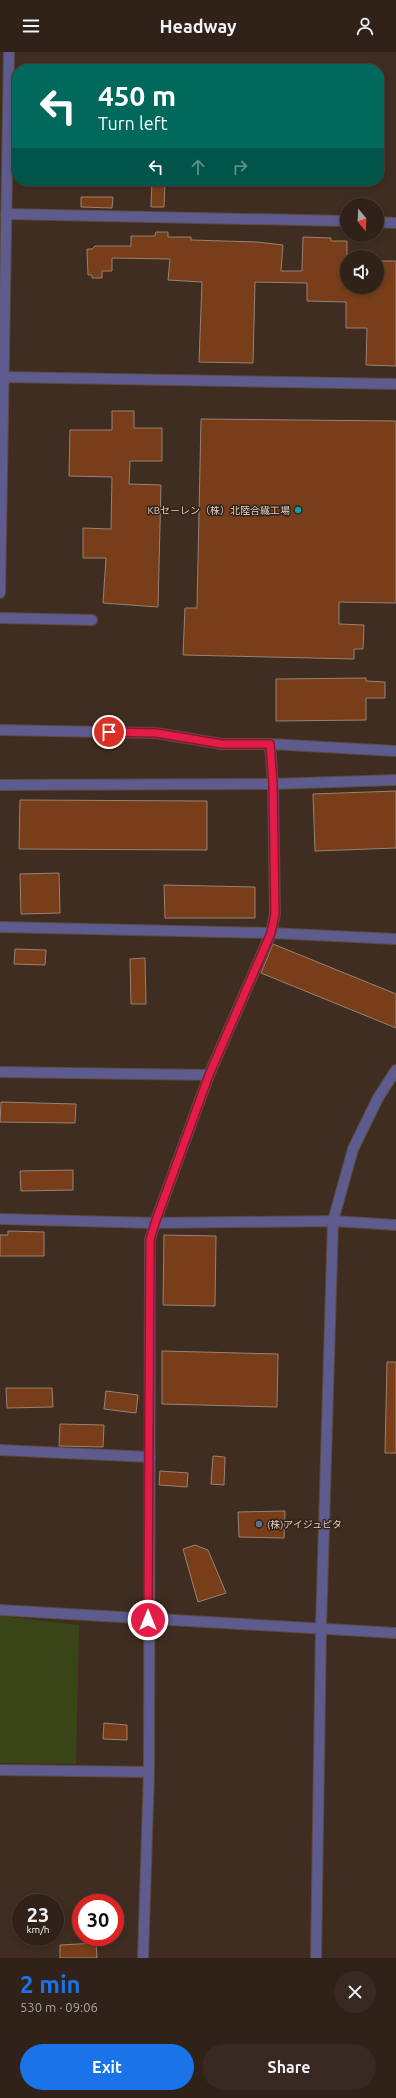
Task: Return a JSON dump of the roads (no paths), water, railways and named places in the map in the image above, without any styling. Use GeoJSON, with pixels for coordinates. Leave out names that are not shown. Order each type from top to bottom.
{"type":"FeatureCollection","features":[{"type":"Feature","properties":{"kind":"street"},"geometry":{"type":"LineString","coordinates":[[0,593],[9,52]]}},
{"type":"Feature","properties":{"kind":"street"},"geometry":{"type":"LineString","coordinates":[[6,214],[340,222]]}},
{"type":"Feature","properties":{"kind":"street"},"geometry":{"type":"LineString","coordinates":[[384,222],[396,223]]}},
{"type":"Feature","properties":{"kind":"street"},"geometry":{"type":"LineString","coordinates":[[3,377],[396,384]]}},
{"type":"Feature","properties":{"kind":"street"},"geometry":{"type":"LineString","coordinates":[[0,618],[92,620]]}},
{"type":"Feature","properties":{"kind":"street"},"geometry":{"type":"LineString","coordinates":[[0,730],[156,733],[222,744],[270,744],[396,751]]}},
{"type":"Feature","properties":{"kind":"street"},"geometry":{"type":"LineString","coordinates":[[143,1958],[149,1772],[148,1620],[150,1240],[209,1075],[271,933],[275,914],[273,784],[270,744]]}},
{"type":"Feature","properties":{"kind":"street"},"geometry":{"type":"LineString","coordinates":[[0,785],[273,784],[396,780]]}},
{"type":"Feature","properties":{"kind":"street"},"geometry":{"type":"LineString","coordinates":[[0,927],[271,933],[396,939]]}},
{"type":"Feature","properties":{"kind":"street"},"geometry":{"type":"LineString","coordinates":[[316,1958],[321,1627],[333,1221],[353,1149],[378,1098],[396,1070]]}},
{"type":"Feature","properties":{"kind":"street"},"geometry":{"type":"LineString","coordinates":[[0,1072],[209,1075]]}},
{"type":"Feature","properties":{"kind":"street"},"geometry":{"type":"LineString","coordinates":[[0,1219],[155,1223],[333,1221],[396,1225]]}},
{"type":"Feature","properties":{"kind":"street"},"geometry":{"type":"LineString","coordinates":[[0,1450],[150,1457]]}},
{"type":"Feature","properties":{"kind":"street"},"geometry":{"type":"LineString","coordinates":[[0,1610],[148,1620],[321,1627],[396,1633]]}},
{"type":"Feature","properties":{"kind":"street"},"geometry":{"type":"LineString","coordinates":[[0,1770],[149,1772]]}},
{"type":"Feature","properties":{"kind":"place","name":"KBセーレン（株）北陸合繊工場"},"geometry":{"type":"Point","coordinates":[298,510]}},
{"type":"Feature","properties":{"kind":"place","name":"(株)アイジュピタ"},"geometry":{"type":"Point","coordinates":[259,1524]}}]}
